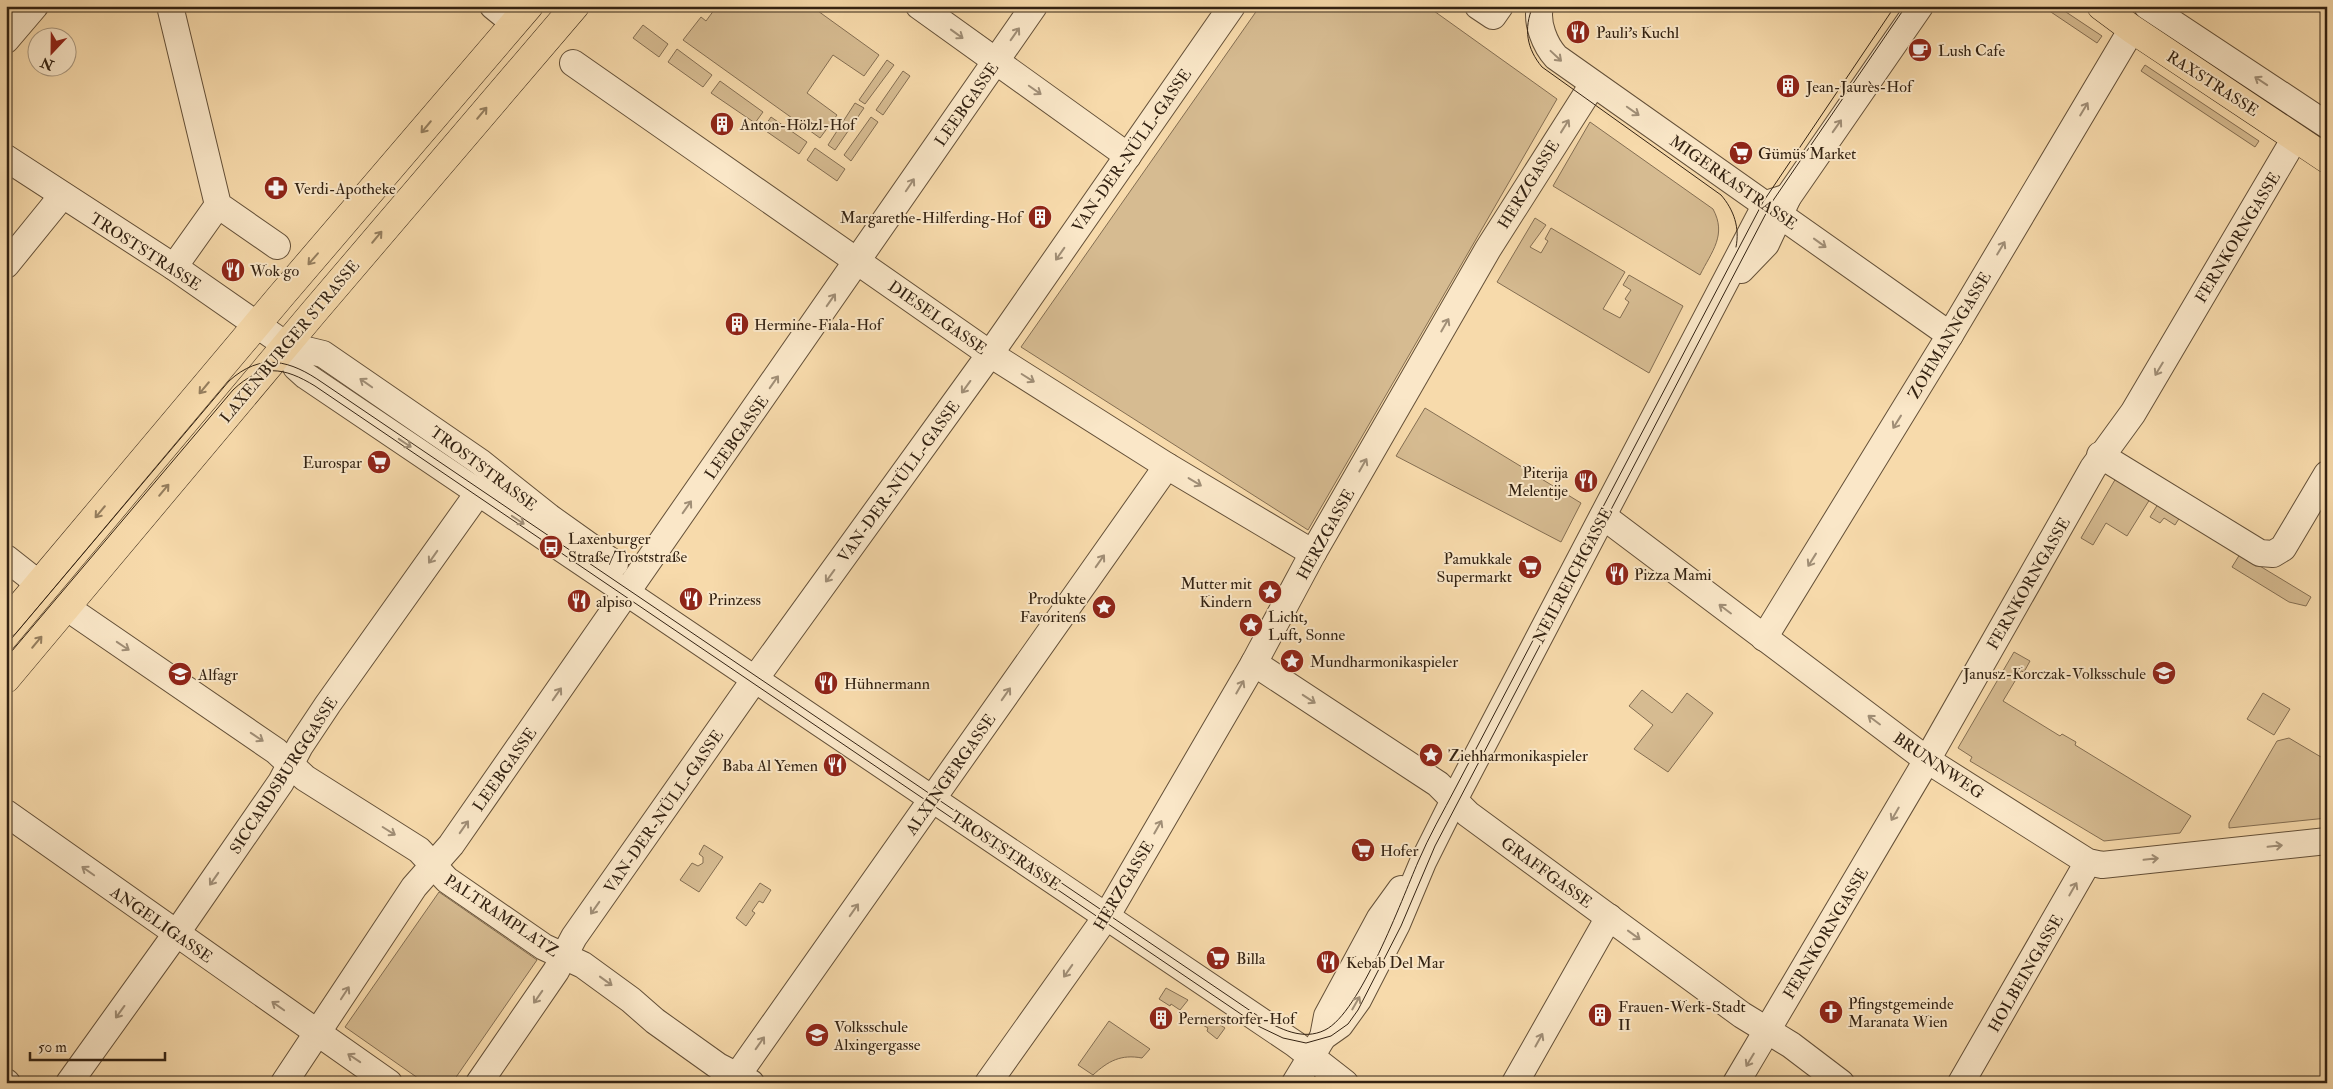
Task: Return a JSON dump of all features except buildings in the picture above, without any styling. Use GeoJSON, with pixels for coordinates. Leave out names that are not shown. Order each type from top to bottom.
{"type":"FeatureCollection","features":[{"type":"Feature","properties":{"kind":"main road","name":"LAXENBURGER STRASSE"},"geometry":{"type":"LineString","coordinates":[[6,679],[286,345],[575,6]]}},
{"type":"Feature","properties":{"kind":"main road","name":"RAXSTRASSE"},"geometry":{"type":"LineString","coordinates":[[2101,6],[2132,30],[2327,159]]}},
{"type":"Feature","properties":{"kind":"main road"},"geometry":{"type":"LineString","coordinates":[[6,623],[256,326],[512,12]]}},
{"type":"Feature","properties":{"kind":"street"},"geometry":{"type":"LineString","coordinates":[[6,40],[35,6]]}},
{"type":"Feature","properties":{"kind":"street"},"geometry":{"type":"LineString","coordinates":[[170,6],[218,206],[277,246]]}},
{"type":"Feature","properties":{"kind":"street"},"geometry":{"type":"LineString","coordinates":[[919,6],[1128,156]]}},
{"type":"Feature","properties":{"kind":"street","name":"LEEBGASSE"},"geometry":{"type":"LineString","coordinates":[[434,865],[451,845],[1034,6]]}},
{"type":"Feature","properties":{"kind":"street","name":"VAN-DER-NÜLL-GASSE"},"geometry":{"type":"LineString","coordinates":[[564,956],[574,937],[755,680],[990,354],[1232,6]]}},
{"type":"Feature","properties":{"kind":"street","name":"NEILREICHGASSE"},"geometry":{"type":"LineString","coordinates":[[1295,1083],[1317,1047],[1340,1025],[1358,1000],[1397,924],[1428,850],[1716,299],[1766,244],[1778,205],[1920,6]]}},
{"type":"Feature","properties":{"kind":"street","name":"RAXSTRASSE"},"geometry":{"type":"LineString","coordinates":[[2147,6],[2327,125]]}},
{"type":"Feature","properties":{"kind":"street","name":"MIGERKASTRASSE"},"geometry":{"type":"LineString","coordinates":[[1539,10],[1548,48],[1556,57],[1593,84],[1778,205],[1950,336]]}},
{"type":"Feature","properties":{"kind":"street","name":"ZOHMANNGASSE"},"geometry":{"type":"LineString","coordinates":[[1764,638],[1950,336],[2132,30]]}},
{"type":"Feature","properties":{"kind":"street","name":"DIESELGASSE"},"geometry":{"type":"LineString","coordinates":[[573,63],[858,260],[990,354],[1167,466],[1313,553]]}},
{"type":"Feature","properties":{"kind":"street","name":"HERZGASSE"},"geometry":{"type":"LineString","coordinates":[[988,1083],[1106,917],[1254,663],[1313,553],[1488,249],[1593,84]]}},
{"type":"Feature","properties":{"kind":"street","name":"FERNKORNGASSE"},"geometry":{"type":"LineString","coordinates":[[1736,1083],[1927,760],[2100,455],[2133,413],[2295,138]]}},
{"type":"Feature","properties":{"kind":"street","name":"TROSTSTRASSE"},"geometry":{"type":"LineString","coordinates":[[6,158],[174,267],[256,326],[286,345],[323,354],[480,462],[556,522],[623,570],[630,588]]}},
{"type":"Feature","properties":{"kind":"street"},"geometry":{"type":"LineString","coordinates":[[6,265],[62,196]]}},
{"type":"Feature","properties":{"kind":"street"},"geometry":{"type":"LineString","coordinates":[[174,267],[218,206]]}},
{"type":"Feature","properties":{"kind":"street","name":"TROSTSTRASSE"},"geometry":{"type":"LineString","coordinates":[[286,345],[296,367],[306,376],[478,492],[630,588],[664,618],[1295,1044],[1317,1047],[1345,1083]]}},
{"type":"Feature","properties":{"kind":"street"},"geometry":{"type":"LineString","coordinates":[[2100,455],[2260,553],[2273,554],[2283,548],[2327,474]]}},
{"type":"Feature","properties":{"kind":"street","name":"ALXINGERGASSE"},"geometry":{"type":"LineString","coordinates":[[740,1080],[932,800],[1167,466]]}},
{"type":"Feature","properties":{"kind":"street"},"geometry":{"type":"LineString","coordinates":[[478,492],[490,482],[506,483]]}},
{"type":"Feature","properties":{"kind":"street","name":"SICCARDSBURGGASSE"},"geometry":{"type":"LineString","coordinates":[[69,1083],[176,934],[281,782],[300,746],[328,704],[478,492]]}},
{"type":"Feature","properties":{"kind":"street","name":"BRUNNWEG"},"geometry":{"type":"LineString","coordinates":[[1602,516],[1927,760],[2088,862],[2102,865],[2327,841]]}},
{"type":"Feature","properties":{"kind":"street"},"geometry":{"type":"LineString","coordinates":[[6,558],[39,584]]}},
{"type":"Feature","properties":{"kind":"street"},"geometry":{"type":"LineString","coordinates":[[66,607],[276,751],[305,778],[420,850],[434,865]]}},
{"type":"Feature","properties":{"kind":"street","name":"GRAFFGASSE"},"geometry":{"type":"LineString","coordinates":[[1254,663],[1438,784],[1468,814],[1742,1015],[1791,1045],[1841,1083]]}},
{"type":"Feature","properties":{"kind":"street","name":"ANGELIGASSE"},"geometry":{"type":"LineString","coordinates":[[6,813],[318,1034]]}},
{"type":"Feature","properties":{"kind":"street","name":"HOLBEINGASSE"},"geometry":{"type":"LineString","coordinates":[[1961,1083],[2088,862]]}},
{"type":"Feature","properties":{"kind":"street","name":"PALTRAMPLATZ"},"geometry":{"type":"LineString","coordinates":[[318,1034],[414,887],[434,865],[447,880],[544,947],[564,956],[556,972],[479,1083]]}},
{"type":"Feature","properties":{"kind":"street"},"geometry":{"type":"LineString","coordinates":[[1515,1083],[1609,917]]}},
{"type":"Feature","properties":{"kind":"street"},"geometry":{"type":"LineString","coordinates":[[564,956],[583,965],[631,1000],[655,1021],[740,1080]]}},
{"type":"Feature","properties":{"kind":"street"},"geometry":{"type":"LineString","coordinates":[[284,1083],[318,1034],[389,1083]]}},
{"type":"Feature","properties":{"kind":"shaded area"},"geometry":{"type":"Polygon","coordinates":[[[717,6],[726,6],[731,10],[734,6],[811,6],[879,55],[864,76],[833,55],[807,93],[837,115],[820,138],[683,40],[701,17],[706,21],[717,6]]]}},
{"type":"Feature","properties":{"kind":"shaded area"},"geometry":{"type":"Polygon","coordinates":[[[1260,6],[1427,6],[1557,99],[1308,530],[1021,347],[1260,6]]]}},
{"type":"Feature","properties":{"kind":"shaded area"},"geometry":{"type":"Polygon","coordinates":[[[2042,6],[2057,6],[2102,36],[2097,43],[2042,6]]]}},
{"type":"Feature","properties":{"kind":"shaded area"},"geometry":{"type":"Polygon","coordinates":[[[643,25],[668,44],[659,57],[633,38],[643,25]]]}},
{"type":"Feature","properties":{"kind":"shaded area"},"geometry":{"type":"Polygon","coordinates":[[[677,49],[712,75],[703,87],[668,62],[677,49]]]}},
{"type":"Feature","properties":{"kind":"shaded area"},"geometry":{"type":"Polygon","coordinates":[[[887,60],[894,65],[865,104],[859,100],[887,60]]]}},
{"type":"Feature","properties":{"kind":"shaded area"},"geometry":{"type":"Polygon","coordinates":[[[2145,65],[2259,141],[2255,147],[2141,71],[2145,65]]]}},
{"type":"Feature","properties":{"kind":"shaded area"},"geometry":{"type":"Polygon","coordinates":[[[903,71],[910,76],[883,115],[876,110],[903,71]]]}},
{"type":"Feature","properties":{"kind":"shaded area"},"geometry":{"type":"Polygon","coordinates":[[[720,81],[763,112],[755,123],[711,93],[720,81]]]}},
{"type":"Feature","properties":{"kind":"shaded area"},"geometry":{"type":"Polygon","coordinates":[[[855,103],[864,108],[835,150],[828,145],[855,103]]]}},
{"type":"Feature","properties":{"kind":"shaded area"},"geometry":{"type":"Polygon","coordinates":[[[771,117],[807,142],[799,154],[763,129],[771,117]]]}},
{"type":"Feature","properties":{"kind":"shaded area"},"geometry":{"type":"Polygon","coordinates":[[[871,117],[878,122],[851,161],[844,155],[871,117]]]}},
{"type":"Feature","properties":{"kind":"shaded area"},"geometry":{"type":"Polygon","coordinates":[[[1590,122],[1713,209],[1719,227],[1718,235],[1713,250],[1700,275],[1553,186],[1590,122]]]}},
{"type":"Feature","properties":{"kind":"shaded area"},"geometry":{"type":"Polygon","coordinates":[[[815,148],[845,169],[837,181],[807,160],[815,148]]]}},
{"type":"Feature","properties":{"kind":"shaded area"},"geometry":{"type":"Polygon","coordinates":[[[1535,218],[1546,225],[1530,247],[1541,253],[1548,241],[1545,239],[1551,228],[1625,272],[1603,309],[1620,318],[1629,302],[1625,299],[1631,290],[1623,285],[1629,275],[1683,306],[1649,373],[1497,282],[1535,218]]]}},
{"type":"Feature","properties":{"kind":"shaded area"},"geometry":{"type":"Polygon","coordinates":[[[1425,408],[1581,503],[1561,542],[1396,456],[1425,408]]]}},
{"type":"Feature","properties":{"kind":"shaded area"},"geometry":{"type":"Polygon","coordinates":[[[2116,478],[2150,499],[2127,536],[2106,523],[2093,545],[2081,538],[2116,478]]]}},
{"type":"Feature","properties":{"kind":"shaded area"},"geometry":{"type":"Polygon","coordinates":[[[2158,504],[2180,517],[2175,525],[2164,518],[2160,523],[2150,517],[2158,504]]]}},
{"type":"Feature","properties":{"kind":"shaded area"},"geometry":{"type":"Polygon","coordinates":[[[2240,554],[2311,597],[2306,606],[2289,602],[2232,567],[2240,554]]]}},
{"type":"Feature","properties":{"kind":"shaded area"},"geometry":{"type":"Polygon","coordinates":[[[2014,652],[2030,661],[2024,672],[2021,671],[2003,701],[2060,736],[2062,734],[2076,742],[2075,745],[2191,816],[2180,833],[2104,841],[1970,761],[1972,757],[1958,748],[2014,652]]]}},
{"type":"Feature","properties":{"kind":"shaded area"},"geometry":{"type":"Polygon","coordinates":[[[1642,690],[1672,713],[1687,693],[1713,713],[1668,772],[1634,749],[1653,725],[1629,706],[1642,690]]]}},
{"type":"Feature","properties":{"kind":"shaded area"},"geometry":{"type":"Polygon","coordinates":[[[2263,693],[2290,709],[2274,735],[2247,719],[2263,693]]]}},
{"type":"Feature","properties":{"kind":"shaded area"},"geometry":{"type":"Polygon","coordinates":[[[2289,738],[2326,760],[2327,758],[2327,818],[2229,828],[2229,823],[2277,741],[2289,738]]]}},
{"type":"Feature","properties":{"kind":"shaded area"},"geometry":{"type":"Polygon","coordinates":[[[704,845],[723,857],[699,892],[680,880],[692,863],[698,866],[703,863],[703,857],[699,854],[704,845]]]}},
{"type":"Feature","properties":{"kind":"shaded area"},"geometry":{"type":"Polygon","coordinates":[[[760,883],[771,890],[763,903],[759,901],[752,911],[755,913],[746,926],[736,918],[760,883]]]}},
{"type":"Feature","properties":{"kind":"shaded area"},"geometry":{"type":"Polygon","coordinates":[[[439,892],[537,960],[452,1083],[425,1083],[345,1027],[439,892]]]}},
{"type":"Feature","properties":{"kind":"shaded area"},"geometry":{"type":"Polygon","coordinates":[[[1166,988],[1188,1000],[1180,1010],[1159,999],[1166,988]]]}},
{"type":"Feature","properties":{"kind":"shaded area"},"geometry":{"type":"Polygon","coordinates":[[[1205,1015],[1225,1028],[1217,1039],[1207,1031],[1208,1028],[1199,1023],[1205,1015]]]}},
{"type":"Feature","properties":{"kind":"shaded area"},"geometry":{"type":"Polygon","coordinates":[[[1109,1021],[1150,1049],[1142,1058],[1128,1057],[1115,1060],[1093,1075],[1078,1065],[1109,1021]]]}},
{"type":"Feature","properties":{"kind":"tram line"},"geometry":{"type":"LineString","coordinates":[[1533,6],[1528,23],[1528,38],[1533,53],[1542,67],[1721,195],[1733,213],[1737,233],[1736,247]]}},
{"type":"Feature","properties":{"kind":"tram line"},"geometry":{"type":"LineString","coordinates":[[6,645],[229,381],[253,366],[276,362],[287,365],[299,369],[323,383],[1261,1018],[1284,1030],[1300,1034],[1317,1033],[1325,1030],[1338,1019],[1352,1002],[1366,979],[1379,954],[1431,833],[1763,202],[1895,6]]}},
{"type":"Feature","properties":{"kind":"tram line"},"geometry":{"type":"LineString","coordinates":[[6,658],[233,390],[253,375],[263,372],[283,372],[315,386],[1260,1027],[1283,1038],[1306,1043],[1331,1036],[1348,1024],[1358,1010],[1401,926],[1435,846],[1772,202],[1906,6]]}},
{"type":"Feature","properties":{"kind":"place","name":"Pauli's Kuchl"},"geometry":{"type":"Point","coordinates":[1578,32]}},
{"type":"Feature","properties":{"kind":"place","name":"Lush Cafe"},"geometry":{"type":"Point","coordinates":[1920,50]}},
{"type":"Feature","properties":{"kind":"place","name":"Jean-Jaurès-Hof"},"geometry":{"type":"Point","coordinates":[1788,86]}},
{"type":"Feature","properties":{"kind":"place","name":"Anton-Hölzl-Hof"},"geometry":{"type":"Point","coordinates":[722,124]}},
{"type":"Feature","properties":{"kind":"place","name":"Gümüs Market"},"geometry":{"type":"Point","coordinates":[1741,153]}},
{"type":"Feature","properties":{"kind":"place","name":"Verdi-Apotheke"},"geometry":{"type":"Point","coordinates":[276,188]}},
{"type":"Feature","properties":{"kind":"place","name":"Margarethe-Hilferding-Hof"},"geometry":{"type":"Point","coordinates":[1040,217]}},
{"type":"Feature","properties":{"kind":"place","name":"Wok go"},"geometry":{"type":"Point","coordinates":[233,270]}},
{"type":"Feature","properties":{"kind":"place","name":"Hermine-Fiala-Hof"},"geometry":{"type":"Point","coordinates":[737,324]}},
{"type":"Feature","properties":{"kind":"place","name":"Eurospar"},"geometry":{"type":"Point","coordinates":[379,462]}},
{"type":"Feature","properties":{"kind":"place","name":"Piterija Melentije"},"geometry":{"type":"Point","coordinates":[1586,481]}},
{"type":"Feature","properties":{"kind":"place","name":"Laxenburger Straße/Troststraße"},"geometry":{"type":"Point","coordinates":[551,547]}},
{"type":"Feature","properties":{"kind":"place","name":"Pamukkale Supermarkt"},"geometry":{"type":"Point","coordinates":[1530,567]}},
{"type":"Feature","properties":{"kind":"place","name":"Pizza Mami"},"geometry":{"type":"Point","coordinates":[1617,574]}},
{"type":"Feature","properties":{"kind":"place","name":"Mutter mit Kindern"},"geometry":{"type":"Point","coordinates":[1270,592]}},
{"type":"Feature","properties":{"kind":"place","name":"Prinzess"},"geometry":{"type":"Point","coordinates":[691,599]}},
{"type":"Feature","properties":{"kind":"place","name":"alpiso"},"geometry":{"type":"Point","coordinates":[579,601]}},
{"type":"Feature","properties":{"kind":"place","name":"Produkte Favoritens"},"geometry":{"type":"Point","coordinates":[1104,607]}},
{"type":"Feature","properties":{"kind":"place","name":"Licht, Luft, Sonne"},"geometry":{"type":"Point","coordinates":[1251,625]}},
{"type":"Feature","properties":{"kind":"place","name":"Mundharmonikaspieler"},"geometry":{"type":"Point","coordinates":[1292,661]}},
{"type":"Feature","properties":{"kind":"place","name":"Janusz-Korczak-Volksschule"},"geometry":{"type":"Point","coordinates":[2164,673]}},
{"type":"Feature","properties":{"kind":"place","name":"Alfagr"},"geometry":{"type":"Point","coordinates":[180,674]}},
{"type":"Feature","properties":{"kind":"place","name":"Hühnermann"},"geometry":{"type":"Point","coordinates":[826,683]}},
{"type":"Feature","properties":{"kind":"place","name":"Ziehharmonikaspieler"},"geometry":{"type":"Point","coordinates":[1431,755]}},
{"type":"Feature","properties":{"kind":"place","name":"Baba Al Yemen"},"geometry":{"type":"Point","coordinates":[835,765]}},
{"type":"Feature","properties":{"kind":"place","name":"Hofer"},"geometry":{"type":"Point","coordinates":[1363,850]}},
{"type":"Feature","properties":{"kind":"place","name":"Billa"},"geometry":{"type":"Point","coordinates":[1218,958]}},
{"type":"Feature","properties":{"kind":"place","name":"Kebab Del Mar"},"geometry":{"type":"Point","coordinates":[1328,962]}},
{"type":"Feature","properties":{"kind":"place","name":"Pfingstgemeinde Maranata Wien"},"geometry":{"type":"Point","coordinates":[1831,1012]}},
{"type":"Feature","properties":{"kind":"place","name":"Frauen-Werk-Stadt II"},"geometry":{"type":"Point","coordinates":[1600,1015]}},
{"type":"Feature","properties":{"kind":"place","name":"Pernerstorfer-Hof"},"geometry":{"type":"Point","coordinates":[1161,1018]}},
{"type":"Feature","properties":{"kind":"place","name":"Volksschule Alxingergasse"},"geometry":{"type":"Point","coordinates":[817,1035]}}]}
